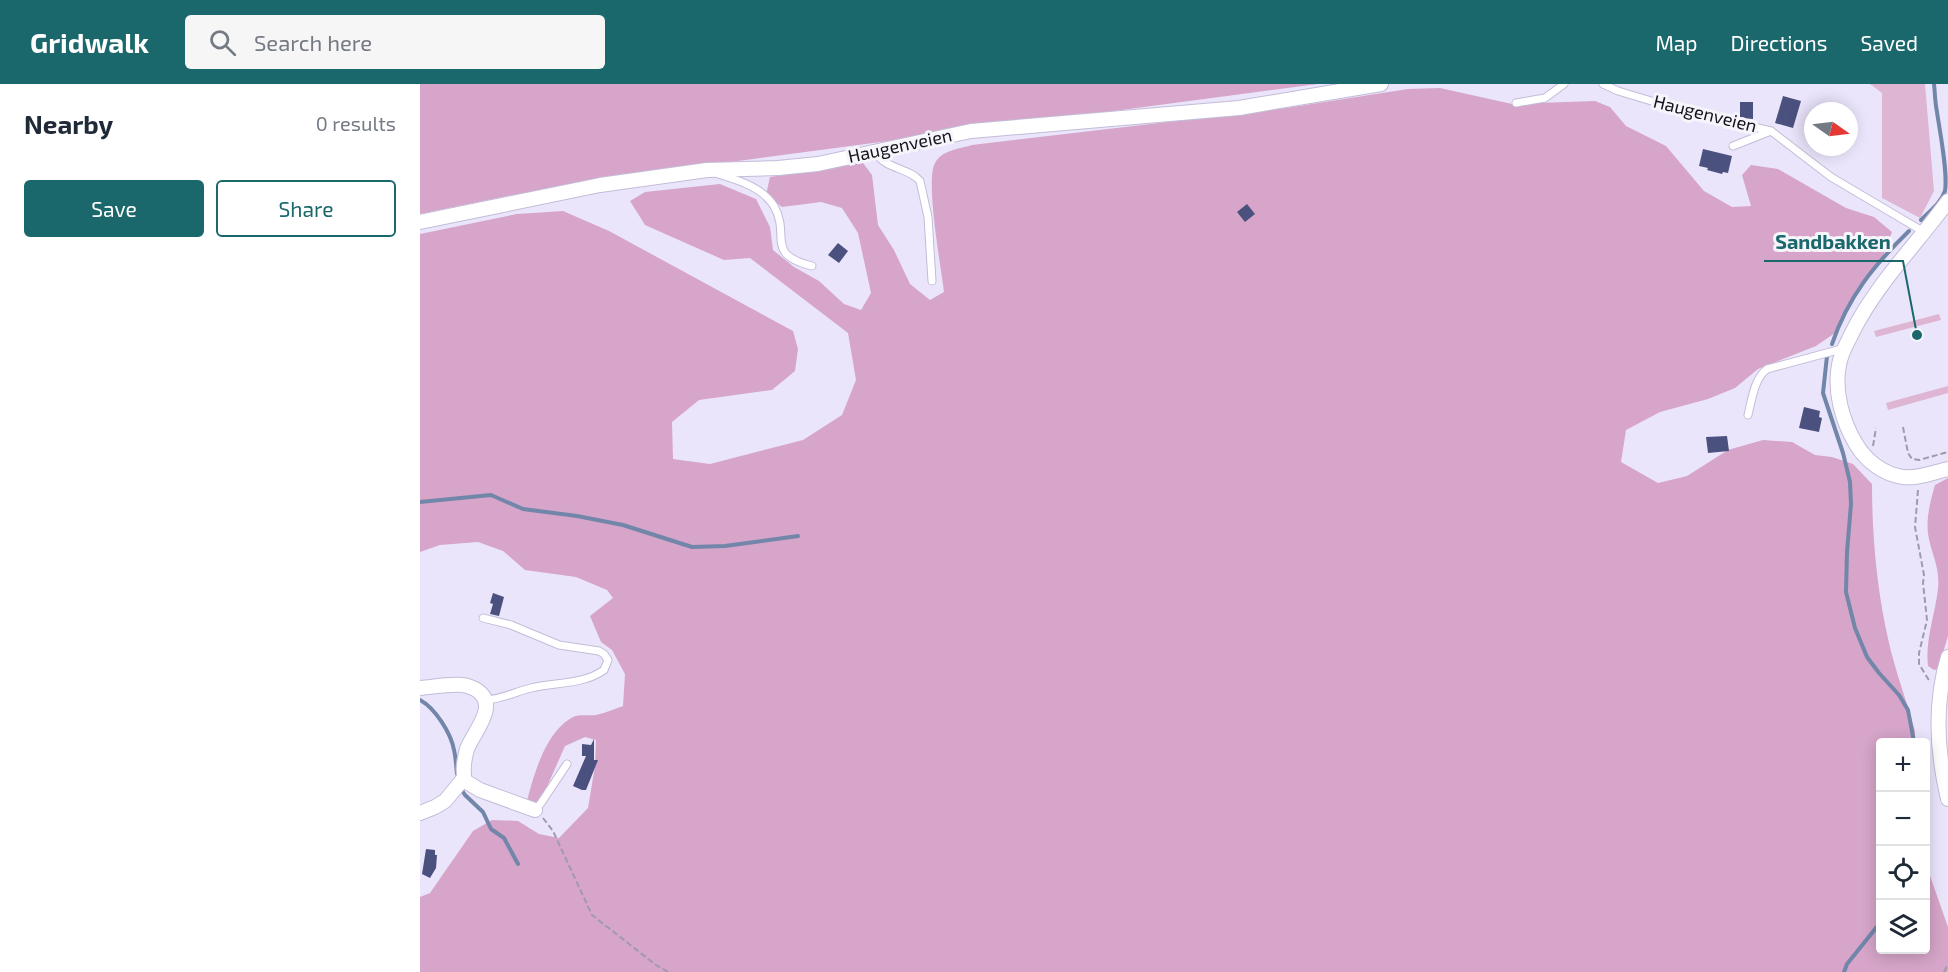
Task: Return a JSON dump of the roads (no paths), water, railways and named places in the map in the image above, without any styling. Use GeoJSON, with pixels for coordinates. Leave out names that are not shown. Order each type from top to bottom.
{"type":"FeatureCollection","features":[{"type":"Feature","properties":{"kind":"street","name":"Haugenveien"},"geometry":{"type":"LineString","coordinates":[[420,222],[600,185],[707,170],[778,168],[818,164],[971,131],[1239,108],[1382,84]]}},
{"type":"Feature","properties":{"kind":"street"},"geometry":{"type":"LineString","coordinates":[[1948,201],[1868,303],[1845,348],[1839,365],[1837,385],[1842,413],[1851,436],[1863,456],[1871,463],[1888,473],[1903,477],[1948,469]]}},
{"type":"Feature","properties":{"kind":"street"},"geometry":{"type":"LineString","coordinates":[[1948,657],[1940,693],[1939,738],[1942,771],[1948,799]]}},
{"type":"Feature","properties":{"kind":"street"},"geometry":{"type":"LineString","coordinates":[[420,688],[464,685],[479,691],[486,700],[486,710],[465,757],[464,778],[474,788],[535,810]]}},
{"type":"Feature","properties":{"kind":"street"},"geometry":{"type":"LineString","coordinates":[[420,813],[445,801],[464,778]]}},
{"type":"Feature","properties":{"kind":"lane"},"geometry":{"type":"LineString","coordinates":[[1516,103],[1545,98],[1564,84]]}},
{"type":"Feature","properties":{"kind":"lane","name":"Haugenveien"},"geometry":{"type":"LineString","coordinates":[[1603,84],[1618,91],[1685,111],[1771,131],[1831,177],[1924,232]]}},
{"type":"Feature","properties":{"kind":"lane"},"geometry":{"type":"LineString","coordinates":[[1733,146],[1771,131]]}},
{"type":"Feature","properties":{"kind":"lane"},"geometry":{"type":"LineString","coordinates":[[875,152],[885,163],[912,174],[920,181],[928,217],[932,281]]}},
{"type":"Feature","properties":{"kind":"lane"},"geometry":{"type":"LineString","coordinates":[[707,170],[740,181],[763,194],[773,205],[779,220],[781,244],[785,254],[799,263],[812,266]]}},
{"type":"Feature","properties":{"kind":"lane"},"geometry":{"type":"LineString","coordinates":[[1748,415],[1757,382],[1767,369],[1845,348]]}},
{"type":"Feature","properties":{"kind":"lane"},"geometry":{"type":"LineString","coordinates":[[483,618],[511,625],[559,645],[598,651],[608,660],[604,670],[589,678],[530,688],[501,698],[486,700]]}},
{"type":"Feature","properties":{"kind":"lane"},"geometry":{"type":"LineString","coordinates":[[535,810],[567,764]]}},
{"type":"Feature","properties":{"kind":"waterway"},"geometry":{"type":"LineString","coordinates":[[1921,220],[1938,203],[1945,191],[1946,183],[1934,84]]}},
{"type":"Feature","properties":{"kind":"waterway"},"geometry":{"type":"LineString","coordinates":[[1832,344],[1846,311],[1863,283],[1884,256],[1909,231]]}},
{"type":"Feature","properties":{"kind":"waterway"},"geometry":{"type":"LineString","coordinates":[[1827,356],[1823,393],[1850,482],[1846,592],[1855,628],[1867,657],[1899,695],[1908,710],[1913,738]]}},
{"type":"Feature","properties":{"kind":"waterway"},"geometry":{"type":"LineString","coordinates":[[420,502],[491,495],[523,509],[623,525],[692,547],[725,546],[798,536]]}},
{"type":"Feature","properties":{"kind":"waterway"},"geometry":{"type":"LineString","coordinates":[[420,700],[437,715],[446,729],[454,750],[457,774]]}},
{"type":"Feature","properties":{"kind":"waterway"},"geometry":{"type":"LineString","coordinates":[[461,789],[483,812],[491,829],[504,838],[518,864]]}},
{"type":"Feature","properties":{"kind":"waterway"},"geometry":{"type":"LineString","coordinates":[[1844,972],[1847,964],[1876,928]]}},
{"type":"Feature","properties":{"kind":"place","name":"Sandbakken"},"geometry":{"type":"Point","coordinates":[1917,335]}}]}
